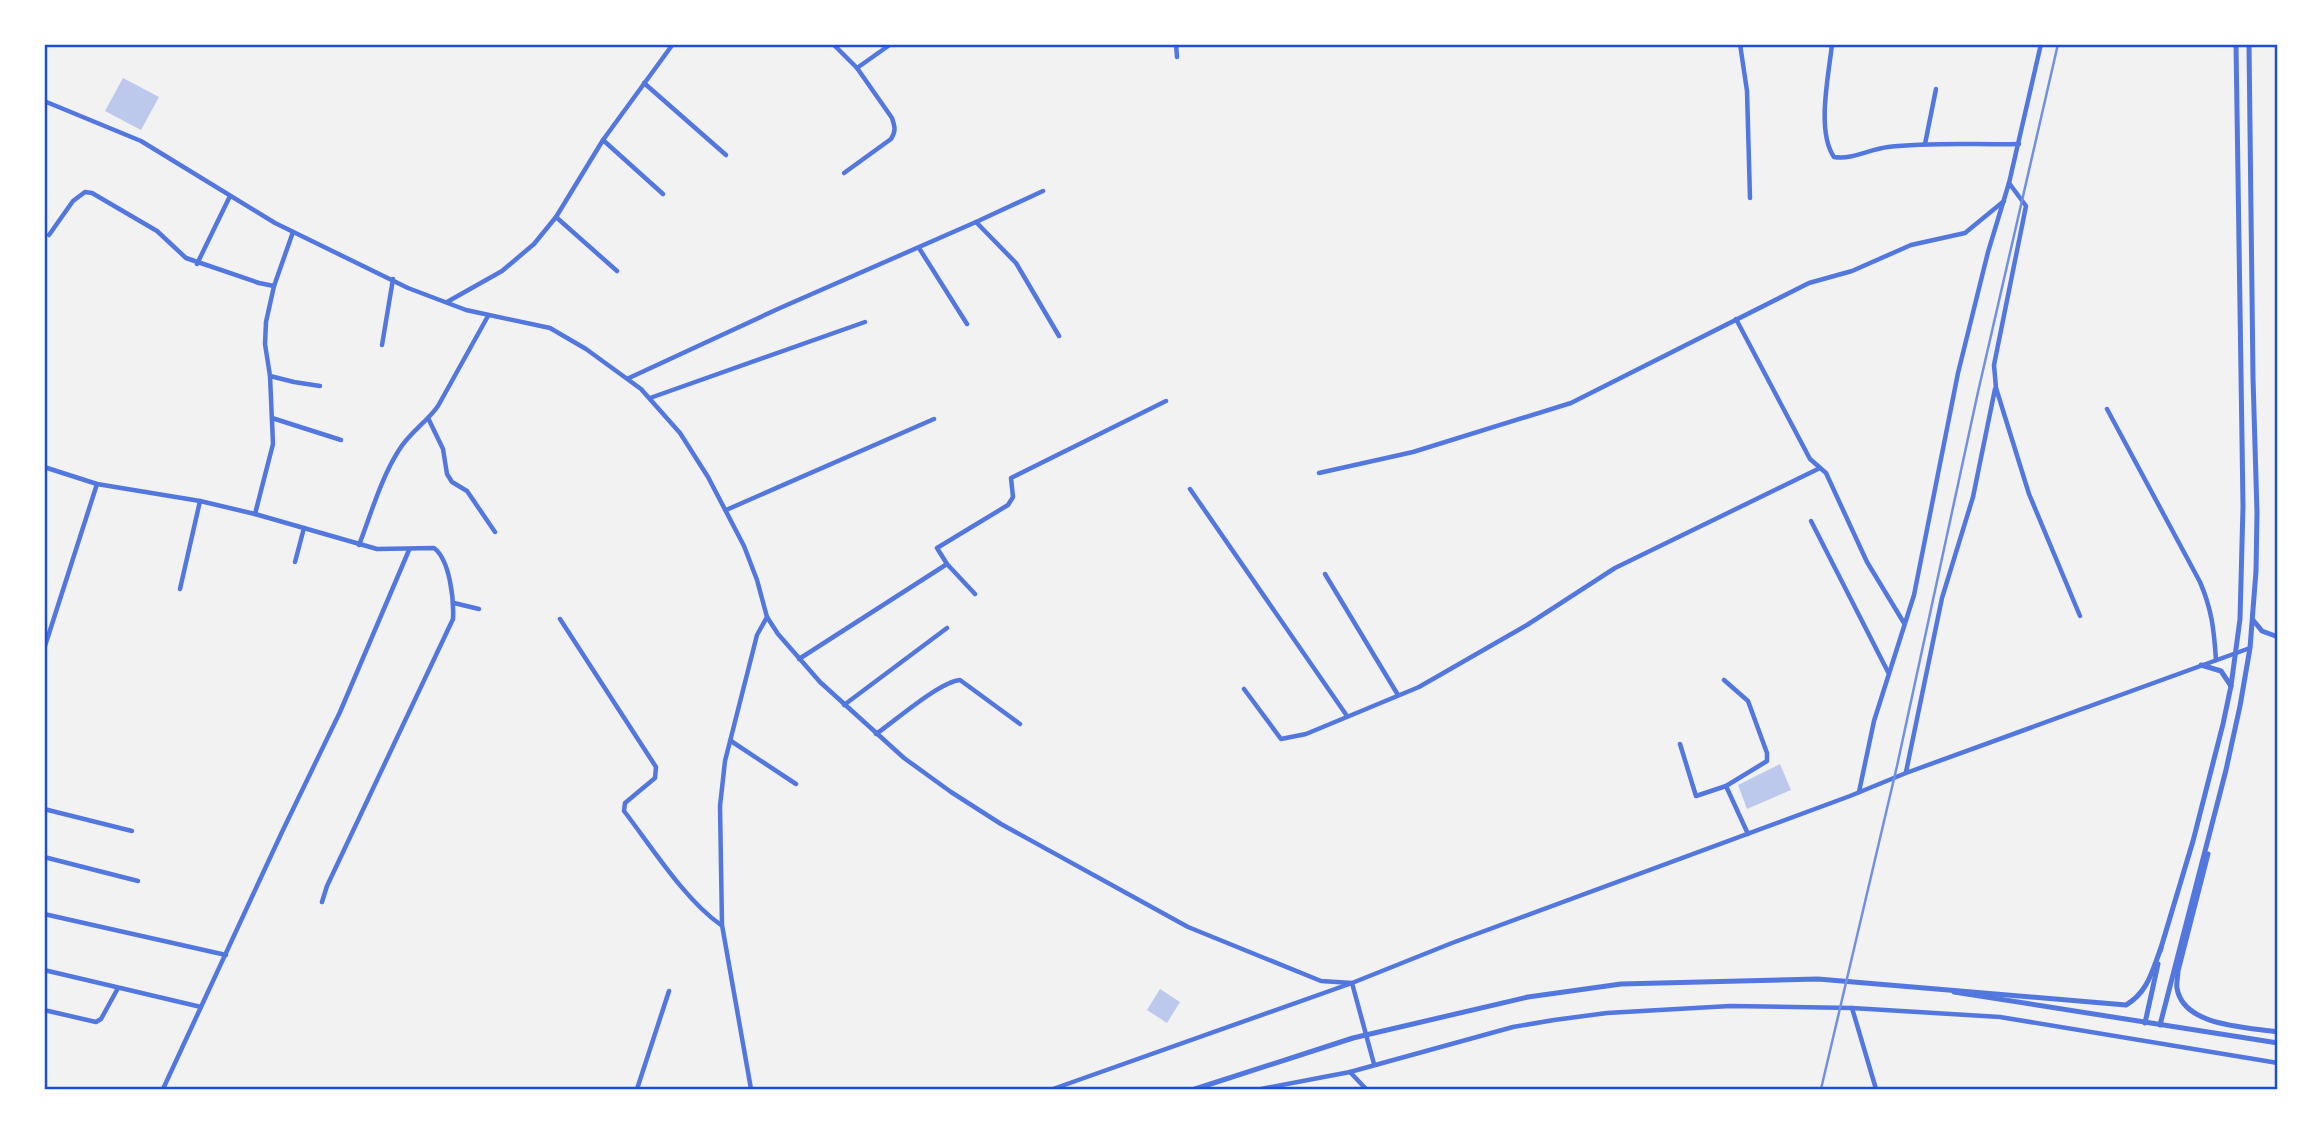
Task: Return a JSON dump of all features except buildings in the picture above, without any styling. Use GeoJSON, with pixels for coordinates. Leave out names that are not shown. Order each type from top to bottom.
{"type":"FeatureCollection","features":[{"type":"Feature","properties":{"kind":"street"},"geometry":{"type":"LineString","coordinates":[[446,302],[514,262],[534,244],[556,217],[603,140],[673,44]]}},
{"type":"Feature","properties":{"kind":"street"},"geometry":{"type":"LineString","coordinates":[[833,44],[857,68],[892,118],[895,132],[891,139],[844,173]]}},
{"type":"Feature","properties":{"kind":"street"},"geometry":{"type":"LineString","coordinates":[[857,68],[891,44]]}},
{"type":"Feature","properties":{"kind":"street"},"geometry":{"type":"LineString","coordinates":[[1176,44],[1177,57]]}},
{"type":"Feature","properties":{"kind":"street"},"geometry":{"type":"LineString","coordinates":[[1740,44],[1746,91],[1750,198]]}},
{"type":"Feature","properties":{"kind":"street"},"geometry":{"type":"LineString","coordinates":[[1832,44],[1825,91],[1825,122],[1830,151],[1834,157],[1842,159],[1886,147],[1925,144],[2019,144]]}},
{"type":"Feature","properties":{"kind":"street"},"geometry":{"type":"LineString","coordinates":[[1859,792],[1874,721],[1914,595],[1958,373],[1988,253],[2005,201],[2041,44]]}},
{"type":"Feature","properties":{"kind":"street"},"geometry":{"type":"LineString","coordinates":[[2145,1023],[2161,948],[2209,780],[2236,653],[2242,582],[2243,506],[2236,44]]}},
{"type":"Feature","properties":{"kind":"street"},"geometry":{"type":"LineString","coordinates":[[2249,44],[2256,572],[2250,648],[2240,706],[2212,838],[2178,971],[2177,988],[2191,1012],[2204,1018],[2223,1024],[2278,1032]]}},
{"type":"Feature","properties":{"kind":"street"},"geometry":{"type":"LineString","coordinates":[[644,83],[726,155]]}},
{"type":"Feature","properties":{"kind":"street"},"geometry":{"type":"LineString","coordinates":[[1925,144],[1936,89]]}},
{"type":"Feature","properties":{"kind":"street"},"geometry":{"type":"LineString","coordinates":[[44,101],[141,141],[293,232],[393,279],[446,302],[488,316],[513,318],[550,328],[586,349],[629,379],[650,398],[680,433],[744,546],[767,617],[799,659],[844,705],[904,758],[1001,824],[1188,927],[1321,981],[1352,984]]}},
{"type":"Feature","properties":{"kind":"street"},"geometry":{"type":"LineString","coordinates":[[603,140],[663,194]]}},
{"type":"Feature","properties":{"kind":"street"},"geometry":{"type":"LineString","coordinates":[[2009,183],[2026,206],[1994,365],[1996,388],[2029,494],[2080,616]]}},
{"type":"Feature","properties":{"kind":"street"},"geometry":{"type":"LineString","coordinates":[[629,379],[780,307],[919,248],[1043,191]]}},
{"type":"Feature","properties":{"kind":"street"},"geometry":{"type":"LineString","coordinates":[[49,235],[73,201],[85,192],[92,193],[158,231],[186,258],[197,264],[274,286]]}},
{"type":"Feature","properties":{"kind":"street"},"geometry":{"type":"LineString","coordinates":[[197,264],[230,195]]}},
{"type":"Feature","properties":{"kind":"street"},"geometry":{"type":"LineString","coordinates":[[1319,473],[1413,452],[1571,403],[1809,283],[1852,271],[1911,245],[1965,233],[2005,201]]}},
{"type":"Feature","properties":{"kind":"street"},"geometry":{"type":"LineString","coordinates":[[556,217],[617,271]]}},
{"type":"Feature","properties":{"kind":"street"},"geometry":{"type":"LineString","coordinates":[[976,222],[1016,263],[1059,336]]}},
{"type":"Feature","properties":{"kind":"street"},"geometry":{"type":"LineString","coordinates":[[255,514],[273,444],[270,376],[265,344],[266,322],[274,286],[293,232]]}},
{"type":"Feature","properties":{"kind":"street"},"geometry":{"type":"LineString","coordinates":[[919,248],[967,324]]}},
{"type":"Feature","properties":{"kind":"street"},"geometry":{"type":"LineString","coordinates":[[382,345],[393,279]]}},
{"type":"Feature","properties":{"kind":"street"},"geometry":{"type":"LineString","coordinates":[[359,545],[393,460],[420,424],[429,420],[488,316]]}},
{"type":"Feature","properties":{"kind":"street"},"geometry":{"type":"LineString","coordinates":[[1736,319],[1810,459],[1826,473],[1834,487],[1867,562],[1904,624]]}},
{"type":"Feature","properties":{"kind":"street"},"geometry":{"type":"LineString","coordinates":[[650,398],[865,322]]}},
{"type":"Feature","properties":{"kind":"street"},"geometry":{"type":"LineString","coordinates":[[270,376],[320,386]]}},
{"type":"Feature","properties":{"kind":"street"},"geometry":{"type":"LineString","coordinates":[[1906,773],[1942,598],[1973,496],[1996,388]]}},
{"type":"Feature","properties":{"kind":"street"},"geometry":{"type":"LineString","coordinates":[[975,594],[947,564],[937,548],[1008,505],[1013,497],[1011,478],[1166,401]]}},
{"type":"Feature","properties":{"kind":"street"},"geometry":{"type":"LineString","coordinates":[[2107,409],[2211,606],[2216,660]]}},
{"type":"Feature","properties":{"kind":"street"},"geometry":{"type":"LineString","coordinates":[[272,418],[341,440]]}},
{"type":"Feature","properties":{"kind":"street"},"geometry":{"type":"LineString","coordinates":[[726,510],[934,419]]}},
{"type":"Feature","properties":{"kind":"street"},"geometry":{"type":"LineString","coordinates":[[429,420],[443,449],[447,474],[452,482],[467,491],[495,532]]}},
{"type":"Feature","properties":{"kind":"street"},"geometry":{"type":"LineString","coordinates":[[44,467],[97,484],[200,501],[255,514],[377,549],[437,550],[447,572],[454,603],[453,619],[327,886],[322,902]]}},
{"type":"Feature","properties":{"kind":"street"},"geometry":{"type":"LineString","coordinates":[[1244,688],[1281,739],[1306,734],[1419,687],[1527,625],[1615,568],[1820,468]]}},
{"type":"Feature","properties":{"kind":"street"},"geometry":{"type":"LineString","coordinates":[[44,649],[97,484]]}},
{"type":"Feature","properties":{"kind":"street"},"geometry":{"type":"LineString","coordinates":[[1190,489],[1347,716]]}},
{"type":"Feature","properties":{"kind":"street"},"geometry":{"type":"LineString","coordinates":[[180,589],[200,501]]}},
{"type":"Feature","properties":{"kind":"street"},"geometry":{"type":"LineString","coordinates":[[1811,521],[1888,672]]}},
{"type":"Feature","properties":{"kind":"street"},"geometry":{"type":"LineString","coordinates":[[295,562],[304,528]]}},
{"type":"Feature","properties":{"kind":"street"},"geometry":{"type":"LineString","coordinates":[[163,1089],[282,832],[341,712],[409,550]]}},
{"type":"Feature","properties":{"kind":"street"},"geometry":{"type":"LineString","coordinates":[[799,659],[947,564]]}},
{"type":"Feature","properties":{"kind":"street"},"geometry":{"type":"LineString","coordinates":[[1325,574],[1398,695]]}},
{"type":"Feature","properties":{"kind":"street"},"geometry":{"type":"LineString","coordinates":[[454,603],[479,609]]}},
{"type":"Feature","properties":{"kind":"street"},"geometry":{"type":"LineString","coordinates":[[751,1089],[722,925],[720,806],[726,761],[757,635],[767,617]]}},
{"type":"Feature","properties":{"kind":"street"},"geometry":{"type":"LineString","coordinates":[[560,619],[656,767],[655,778],[625,803],[624,811],[691,897],[708,916],[722,925]]}},
{"type":"Feature","properties":{"kind":"street"},"geometry":{"type":"LineString","coordinates":[[2252,619],[2262,631],[2278,637]]}},
{"type":"Feature","properties":{"kind":"street"},"geometry":{"type":"LineString","coordinates":[[844,705],[947,628]]}},
{"type":"Feature","properties":{"kind":"street"},"geometry":{"type":"LineString","coordinates":[[1054,1089],[1352,984],[1464,938],[2250,648]]}},
{"type":"Feature","properties":{"kind":"street"},"geometry":{"type":"LineString","coordinates":[[2201,665],[2221,671],[2231,686]]}},
{"type":"Feature","properties":{"kind":"street"},"geometry":{"type":"LineString","coordinates":[[876,734],[940,688],[951,681],[960,680],[1020,724]]}},
{"type":"Feature","properties":{"kind":"street"},"geometry":{"type":"LineString","coordinates":[[1680,744],[1696,796],[1726,786],[1767,761],[1767,753],[1748,701],[1724,680]]}},
{"type":"Feature","properties":{"kind":"street"},"geometry":{"type":"LineString","coordinates":[[731,741],[796,784]]}},
{"type":"Feature","properties":{"kind":"street"},"geometry":{"type":"LineString","coordinates":[[2160,1026],[2226,769]]}},
{"type":"Feature","properties":{"kind":"street"},"geometry":{"type":"LineString","coordinates":[[1726,786],[1748,834]]}},
{"type":"Feature","properties":{"kind":"street"},"geometry":{"type":"LineString","coordinates":[[44,809],[132,831]]}},
{"type":"Feature","properties":{"kind":"street"},"geometry":{"type":"LineString","coordinates":[[44,857],[138,881]]}},
{"type":"Feature","properties":{"kind":"street"},"geometry":{"type":"LineString","coordinates":[[44,914],[226,956]]}},
{"type":"Feature","properties":{"kind":"street"},"geometry":{"type":"LineString","coordinates":[[1195,1089],[1353,1038],[1528,997],[1622,984],[1818,979],[2126,1005],[2146,987],[2161,948]]}},
{"type":"Feature","properties":{"kind":"street"},"geometry":{"type":"LineString","coordinates":[[44,970],[201,1007]]}},
{"type":"Feature","properties":{"kind":"street"},"geometry":{"type":"LineString","coordinates":[[1352,984],[1374,1064]]}},
{"type":"Feature","properties":{"kind":"street"},"geometry":{"type":"LineString","coordinates":[[1906,985],[2278,1043]]}},
{"type":"Feature","properties":{"kind":"street"},"geometry":{"type":"LineString","coordinates":[[44,1010],[96,1022],[101,1019],[118,988]]}},
{"type":"Feature","properties":{"kind":"street"},"geometry":{"type":"LineString","coordinates":[[637,1089],[669,991]]}},
{"type":"Feature","properties":{"kind":"street"},"geometry":{"type":"LineString","coordinates":[[1261,1089],[1350,1072],[1513,1027],[1607,1013],[1730,1006],[1852,1007],[2000,1017],[2278,1063]]}},
{"type":"Feature","properties":{"kind":"street"},"geometry":{"type":"LineString","coordinates":[[1852,1007],[1876,1089]]}},
{"type":"Feature","properties":{"kind":"street"},"geometry":{"type":"LineString","coordinates":[[1350,1072],[1366,1089]]}},
{"type":"Feature","properties":{"kind":"street"},"geometry":{"type":"LineString","coordinates":[[1291,1082],[1297,1089]]}},
{"type":"Feature","properties":{"kind":"railway"},"geometry":{"type":"LineString","coordinates":[[1821,1089],[1897,766],[1978,392],[2058,44]]}}]}
